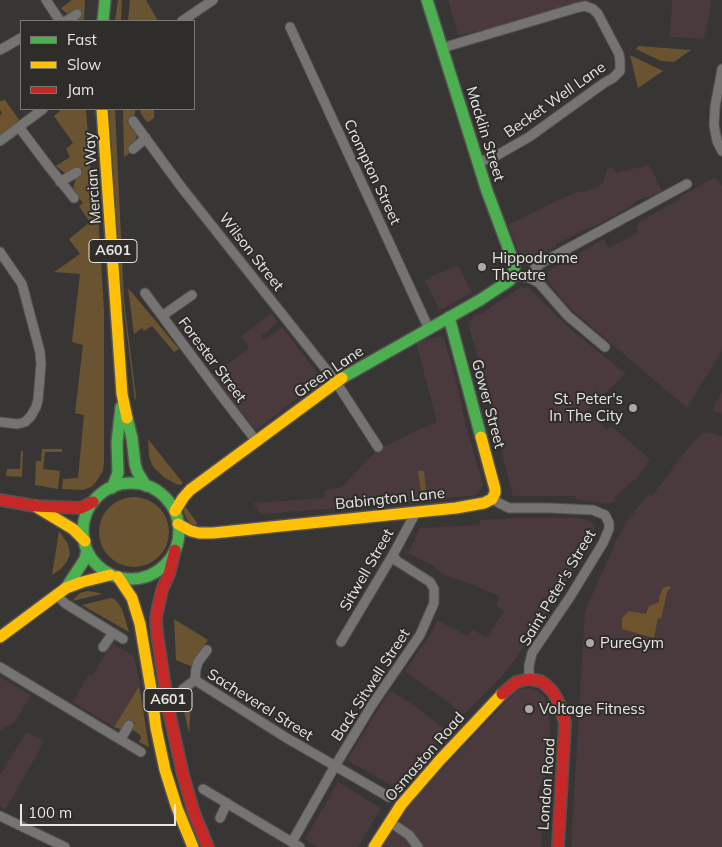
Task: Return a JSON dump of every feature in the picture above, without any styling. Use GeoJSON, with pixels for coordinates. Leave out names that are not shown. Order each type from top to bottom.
{"type":"FeatureCollection","features":[{"type":"Feature","properties":{"kind":"street"},"geometry":{"type":"LineString","coordinates":[[46,0],[59,20]]}},
{"type":"Feature","properties":{"kind":"street"},"geometry":{"type":"LineString","coordinates":[[103,20],[105,0]]}},
{"type":"Feature","properties":{"kind":"street"},"geometry":{"type":"LineString","coordinates":[[184,20],[214,0]]}},
{"type":"Feature","properties":{"kind":"street","name":"Macklin Street"},"geometry":{"type":"LineString","coordinates":[[427,0],[487,191],[512,258],[514,275]]}},
{"type":"Feature","properties":{"kind":"street","name":"Becket Well Lane"},"geometry":{"type":"LineString","coordinates":[[442,48],[584,6],[593,9],[598,14],[619,54],[621,66],[618,74],[529,137],[494,157],[478,162]]}},
{"type":"Feature","properties":{"kind":"street"},"geometry":{"type":"LineString","coordinates":[[68,20],[78,14]]}},
{"type":"Feature","properties":{"kind":"street","name":"Crompton Street"},"geometry":{"type":"LineString","coordinates":[[290,27],[429,329]]}},
{"type":"Feature","properties":{"kind":"street"},"geometry":{"type":"LineString","coordinates":[[0,50],[20,39]]}},
{"type":"Feature","properties":{"kind":"street"},"geometry":{"type":"LineString","coordinates":[[722,69],[715,107],[714,125],[717,141],[722,152]]}},
{"type":"Feature","properties":{"kind":"street"},"geometry":{"type":"LineString","coordinates":[[0,140],[42,110]]}},
{"type":"Feature","properties":{"kind":"street","name":"Mercian Way"},"geometry":{"type":"LineString","coordinates":[[102,110],[122,394],[132,438],[135,464],[146,486]]}},
{"type":"Feature","properties":{"kind":"street","name":"Wilson Street"},"geometry":{"type":"LineString","coordinates":[[134,121],[182,188],[336,382],[378,447]]}},
{"type":"Feature","properties":{"kind":"street"},"geometry":{"type":"LineString","coordinates":[[19,128],[74,198]]}},
{"type":"Feature","properties":{"kind":"street"},"geometry":{"type":"LineString","coordinates":[[133,149],[146,138]]}},
{"type":"Feature","properties":{"kind":"street"},"geometry":{"type":"LineString","coordinates":[[60,182],[77,172]]}},
{"type":"Feature","properties":{"kind":"street"},"geometry":{"type":"LineString","coordinates":[[530,278],[536,268],[543,262],[687,184]]}},
{"type":"Feature","properties":{"kind":"street"},"geometry":{"type":"LineString","coordinates":[[0,252],[22,284],[42,364],[38,400],[33,412],[25,422],[17,424],[0,422]]}},
{"type":"Feature","properties":{"kind":"street"},"geometry":{"type":"LineString","coordinates":[[514,275],[530,278],[538,283],[568,316],[605,347]]}},
{"type":"Feature","properties":{"kind":"street","name":"Green Lane"},"geometry":{"type":"LineString","coordinates":[[175,511],[190,490],[346,375],[502,286],[514,275]]}},
{"type":"Feature","properties":{"kind":"street","name":"Forester Street"},"geometry":{"type":"LineString","coordinates":[[146,293],[256,442]]}},
{"type":"Feature","properties":{"kind":"street"},"geometry":{"type":"LineString","coordinates":[[162,316],[192,295]]}},
{"type":"Feature","properties":{"kind":"street","name":"Gower Street"},"geometry":{"type":"LineString","coordinates":[[449,317],[495,489],[492,499]]}},
{"type":"Feature","properties":{"kind":"street","name":"Mercian Way"},"geometry":{"type":"LineString","coordinates":[[112,488],[118,473],[117,442],[122,394]]}},
{"type":"Feature","properties":{"kind":"street","name":"A601"},"geometry":{"type":"LineString","coordinates":[[93,502],[112,488],[122,484],[129,484],[146,486],[161,494],[175,511],[178,524],[178,540],[162,590],[156,618],[156,634],[183,775],[194,813],[208,847]]}},
{"type":"Feature","properties":{"kind":"street","name":"Babington Lane"},"geometry":{"type":"LineString","coordinates":[[178,524],[191,531],[212,533],[471,506],[492,499]]}},
{"type":"Feature","properties":{"kind":"street","name":"Saint Peter's Street"},"geometry":{"type":"LineString","coordinates":[[492,499],[509,508],[589,509],[599,511],[607,517],[609,523],[606,536],[570,597],[532,653],[529,679]]}},
{"type":"Feature","properties":{"kind":"street"},"geometry":{"type":"LineString","coordinates":[[0,500],[34,506],[81,508],[93,502]]}},
{"type":"Feature","properties":{"kind":"street"},"geometry":{"type":"LineString","coordinates":[[66,588],[85,559],[85,522],[93,502]]}},
{"type":"Feature","properties":{"kind":"street"},"geometry":{"type":"LineString","coordinates":[[34,506],[73,529],[80,535],[86,545]]}},
{"type":"Feature","properties":{"kind":"street","name":"Sitwell Street"},"geometry":{"type":"LineString","coordinates":[[341,642],[416,512]]}},
{"type":"Feature","properties":{"kind":"street","name":"A601"},"geometry":{"type":"LineString","coordinates":[[86,545],[96,564],[114,576],[132,598],[140,624],[156,728],[165,770],[177,808],[193,847]]}},
{"type":"Feature","properties":{"kind":"street"},"geometry":{"type":"LineString","coordinates":[[0,637],[66,588],[82,582],[114,576],[137,579],[149,576],[165,566],[175,550]]}},
{"type":"Feature","properties":{"kind":"street","name":"Back Sitwell Street"},"geometry":{"type":"LineString","coordinates":[[292,842],[372,705],[413,647],[434,603],[434,589],[430,582],[397,561],[394,553]]}},
{"type":"Feature","properties":{"kind":"street"},"geometry":{"type":"LineString","coordinates":[[56,595],[66,604],[123,639]]}},
{"type":"Feature","properties":{"kind":"street"},"geometry":{"type":"LineString","coordinates":[[103,647],[113,633]]}},
{"type":"Feature","properties":{"kind":"street","name":"Sacheverel Street"},"geometry":{"type":"LineString","coordinates":[[184,688],[195,680],[198,662],[207,650]]}},
{"type":"Feature","properties":{"kind":"street"},"geometry":{"type":"LineString","coordinates":[[0,667],[141,752]]}},
{"type":"Feature","properties":{"kind":"street","name":"Osmaston Road"},"geometry":{"type":"LineString","coordinates":[[374,847],[409,794],[504,691],[522,679],[529,679]]}},
{"type":"Feature","properties":{"kind":"street","name":"London Road"},"geometry":{"type":"LineString","coordinates":[[529,679],[542,682],[553,692],[560,705],[565,723],[558,847]]}},
{"type":"Feature","properties":{"kind":"street","name":"Sacheverel Street"},"geometry":{"type":"LineString","coordinates":[[195,680],[389,797]]}},
{"type":"Feature","properties":{"kind":"street"},"geometry":{"type":"LineString","coordinates":[[121,739],[129,725]]}},
{"type":"Feature","properties":{"kind":"street"},"geometry":{"type":"LineString","coordinates":[[204,789],[300,847]]}},
{"type":"Feature","properties":{"kind":"street"},"geometry":{"type":"LineString","coordinates":[[220,818],[228,803]]}},
{"type":"Feature","properties":{"kind":"street"},"geometry":{"type":"LineString","coordinates":[[0,816],[65,847]]}},
{"type":"Feature","properties":{"kind":"street"},"geometry":{"type":"LineString","coordinates":[[390,822],[409,835],[418,847]]}},
{"type":"Feature","properties":{"kind":"shaded area"},"geometry":{"type":"Polygon","coordinates":[[[72,0],[85,0],[84,20],[76,20],[82,16],[78,9],[71,14],[66,13],[61,8],[72,0]]]}},
{"type":"Feature","properties":{"kind":"shaded area"},"geometry":{"type":"Polygon","coordinates":[[[118,0],[122,0],[121,20],[115,20],[118,0]]]}},
{"type":"Feature","properties":{"kind":"shaded area"},"geometry":{"type":"Polygon","coordinates":[[[130,0],[146,0],[157,20],[128,20],[130,0]]]}},
{"type":"Feature","properties":{"kind":"shaded area"},"geometry":{"type":"Polygon","coordinates":[[[448,0],[592,0],[507,27],[458,35],[448,0]]]}},
{"type":"Feature","properties":{"kind":"shaded area"},"geometry":{"type":"Polygon","coordinates":[[[672,0],[711,0],[704,39],[670,37],[672,0]]]}},
{"type":"Feature","properties":{"kind":"shaded area"},"geometry":{"type":"Polygon","coordinates":[[[638,46],[691,50],[674,62],[661,61],[636,49],[638,46]]]}},
{"type":"Feature","properties":{"kind":"shaded area"},"geometry":{"type":"Polygon","coordinates":[[[630,55],[663,71],[638,88],[630,55]]]}},
{"type":"Feature","properties":{"kind":"shaded area"},"geometry":{"type":"Polygon","coordinates":[[[5,100],[20,121],[0,135],[0,116],[2,113],[0,101],[5,100]]]}},
{"type":"Feature","properties":{"kind":"shaded area"},"geometry":{"type":"Polygon","coordinates":[[[86,110],[93,202],[98,214],[104,311],[104,463],[103,471],[96,482],[91,487],[83,490],[62,489],[63,479],[78,478],[84,415],[75,413],[83,345],[72,342],[80,274],[54,272],[80,254],[69,239],[90,222],[79,206],[83,203],[73,189],[76,178],[81,175],[76,167],[65,173],[56,166],[70,157],[66,149],[73,143],[54,116],[60,111],[86,110]]]}},
{"type":"Feature","properties":{"kind":"shaded area"},"geometry":{"type":"Polygon","coordinates":[[[109,110],[115,110],[124,300],[135,401],[121,286],[109,110]]]}},
{"type":"Feature","properties":{"kind":"shaded area"},"geometry":{"type":"Polygon","coordinates":[[[123,110],[135,110],[135,114],[127,121],[137,135],[135,142],[128,148],[131,152],[124,157],[123,110]]]}},
{"type":"Feature","properties":{"kind":"shaded area"},"geometry":{"type":"Polygon","coordinates":[[[140,110],[154,110],[154,118],[147,122],[140,110]]]}},
{"type":"Feature","properties":{"kind":"shaded area"},"geometry":{"type":"Polygon","coordinates":[[[649,164],[662,191],[633,203],[634,205],[555,245],[556,247],[525,263],[522,262],[508,224],[575,193],[596,188],[603,183],[608,167],[613,168],[616,173],[649,164]]]}},
{"type":"Feature","properties":{"kind":"shaded area"},"geometry":{"type":"Polygon","coordinates":[[[715,177],[722,185],[722,351],[687,408],[572,310],[550,283],[548,271],[604,239],[609,248],[630,237],[638,232],[636,228],[639,222],[715,177]]]}},
{"type":"Feature","properties":{"kind":"shaded area"},"geometry":{"type":"Polygon","coordinates":[[[458,265],[472,293],[440,310],[425,281],[458,265]]]}},
{"type":"Feature","properties":{"kind":"shaded area"},"geometry":{"type":"Polygon","coordinates":[[[521,287],[530,289],[568,327],[626,374],[586,410],[607,430],[611,426],[650,459],[635,481],[633,480],[614,498],[616,500],[612,502],[605,504],[576,499],[576,496],[513,496],[468,321],[473,320],[473,316],[482,313],[521,287]]]}},
{"type":"Feature","properties":{"kind":"shaded area"},"geometry":{"type":"Polygon","coordinates":[[[128,288],[179,349],[174,352],[152,326],[144,331],[142,328],[134,334],[128,288]]]}},
{"type":"Feature","properties":{"kind":"shaded area"},"geometry":{"type":"Polygon","coordinates":[[[271,313],[278,322],[261,336],[264,340],[282,327],[322,379],[256,430],[212,376],[249,348],[241,336],[271,313]]]}},
{"type":"Feature","properties":{"kind":"shaded area"},"geometry":{"type":"Polygon","coordinates":[[[443,336],[483,485],[477,495],[261,514],[253,503],[325,498],[325,490],[342,487],[377,450],[437,422],[416,342],[443,336]]]}},
{"type":"Feature","properties":{"kind":"shaded area"},"geometry":{"type":"Polygon","coordinates":[[[722,392],[722,414],[713,411],[713,408],[722,392]]]}},
{"type":"Feature","properties":{"kind":"shaded area"},"geometry":{"type":"Polygon","coordinates":[[[707,432],[722,436],[722,847],[571,847],[585,611],[627,521],[648,494],[652,496],[691,444],[703,433],[707,432]]]}},
{"type":"Feature","properties":{"kind":"shaded area"},"geometry":{"type":"Polygon","coordinates":[[[148,439],[183,483],[180,485],[176,484],[165,478],[154,468],[149,456],[148,439]]]}},
{"type":"Feature","properties":{"kind":"shaded area"},"geometry":{"type":"Polygon","coordinates":[[[42,449],[62,449],[62,452],[45,452],[43,469],[60,471],[58,489],[35,485],[36,461],[41,461],[42,449]]]}},
{"type":"Feature","properties":{"kind":"shaded area"},"geometry":{"type":"Polygon","coordinates":[[[21,451],[23,451],[22,477],[6,476],[7,469],[20,469],[21,451]]]}},
{"type":"Feature","properties":{"kind":"shaded area"},"geometry":{"type":"Polygon","coordinates":[[[418,471],[424,471],[427,500],[422,500],[418,471]]]}},
{"type":"Feature","properties":{"kind":"shaded area"},"geometry":{"type":"Polygon","coordinates":[[[134,497],[147,500],[159,507],[166,519],[169,532],[166,545],[159,557],[147,564],[134,567],[121,564],[109,557],[102,545],[99,532],[102,519],[109,507],[121,500],[134,497]]]}},
{"type":"Feature","properties":{"kind":"shaded area"},"geometry":{"type":"Polygon","coordinates":[[[185,506],[197,523],[195,527],[186,518],[183,510],[185,506]]]}},
{"type":"Feature","properties":{"kind":"shaded area"},"geometry":{"type":"Polygon","coordinates":[[[579,518],[591,521],[594,525],[594,533],[575,568],[517,657],[501,677],[463,715],[405,671],[433,630],[437,620],[467,636],[473,629],[486,638],[504,611],[496,606],[499,596],[442,574],[432,565],[408,553],[420,528],[480,525],[480,520],[579,518]]]}},
{"type":"Feature","properties":{"kind":"shaded area"},"geometry":{"type":"Polygon","coordinates":[[[59,531],[68,544],[70,554],[62,568],[52,575],[59,531]]]}},
{"type":"Feature","properties":{"kind":"shaded area"},"geometry":{"type":"Polygon","coordinates":[[[671,587],[667,592],[661,619],[658,618],[654,638],[622,629],[622,618],[629,611],[646,614],[649,606],[659,602],[663,588],[671,587]]]}},
{"type":"Feature","properties":{"kind":"shaded area"},"geometry":{"type":"Polygon","coordinates":[[[87,591],[102,594],[72,601],[80,593],[87,591]]]}},
{"type":"Feature","properties":{"kind":"shaded area"},"geometry":{"type":"Polygon","coordinates":[[[111,598],[122,609],[129,632],[82,605],[111,598]]]}},
{"type":"Feature","properties":{"kind":"shaded area"},"geometry":{"type":"Polygon","coordinates":[[[174,619],[208,640],[196,658],[193,667],[176,660],[174,619]]]}},
{"type":"Feature","properties":{"kind":"shaded area"},"geometry":{"type":"Polygon","coordinates":[[[112,643],[134,656],[140,683],[114,727],[73,702],[89,674],[92,676],[112,643]]]}},
{"type":"Feature","properties":{"kind":"shaded area"},"geometry":{"type":"Polygon","coordinates":[[[0,677],[31,695],[14,723],[0,730],[0,677]]]}},
{"type":"Feature","properties":{"kind":"shaded area"},"geometry":{"type":"Polygon","coordinates":[[[139,686],[149,747],[139,742],[140,735],[131,730],[135,723],[128,720],[124,727],[120,729],[114,727],[139,686]]]}},
{"type":"Feature","properties":{"kind":"shaded area"},"geometry":{"type":"Polygon","coordinates":[[[527,688],[538,691],[544,697],[550,725],[550,741],[544,786],[539,786],[538,803],[543,803],[541,847],[379,847],[407,807],[513,694],[519,689],[527,688]]]}},
{"type":"Feature","properties":{"kind":"shaded area"},"geometry":{"type":"Polygon","coordinates":[[[192,690],[189,733],[181,698],[192,690]]]}},
{"type":"Feature","properties":{"kind":"shaded area"},"geometry":{"type":"Polygon","coordinates":[[[390,690],[448,732],[392,786],[347,760],[390,690]]]}},
{"type":"Feature","properties":{"kind":"shaded area"},"geometry":{"type":"Polygon","coordinates":[[[27,731],[44,742],[6,809],[0,806],[0,775],[27,731]]]}},
{"type":"Feature","properties":{"kind":"shaded area"},"geometry":{"type":"Polygon","coordinates":[[[338,782],[381,808],[358,847],[317,847],[305,839],[338,782]]]}},
{"type":"Feature","properties":{"kind":"traffic: fast"},"geometry":{"type":"LineString","coordinates":[[103,20],[105,0]]}},
{"type":"Feature","properties":{"kind":"traffic: fast"},"geometry":{"type":"LineString","coordinates":[[342,378],[480,300],[509,281],[514,275],[512,258],[487,191],[427,0]]}},
{"type":"Feature","properties":{"kind":"traffic: fast"},"geometry":{"type":"LineString","coordinates":[[449,317],[481,437]]}},
{"type":"Feature","properties":{"kind":"traffic: fast"},"geometry":{"type":"LineString","coordinates":[[112,488],[118,473],[117,442],[121,407]]}},
{"type":"Feature","properties":{"kind":"traffic: fast"},"geometry":{"type":"LineString","coordinates":[[127,418],[135,464],[146,486]]}},
{"type":"Feature","properties":{"kind":"traffic: fast"},"geometry":{"type":"LineString","coordinates":[[131,483],[149,487],[165,497],[175,513],[179,531],[175,549],[165,565],[149,575],[131,579],[113,575],[97,565],[87,549],[83,531],[87,513],[97,497],[113,487],[131,483]]}},
{"type":"Feature","properties":{"kind":"traffic: fast"},"geometry":{"type":"LineString","coordinates":[[66,588],[85,559],[87,550]]}},
{"type":"Feature","properties":{"kind":"traffic: slow"},"geometry":{"type":"LineString","coordinates":[[102,110],[122,394],[127,418]]}},
{"type":"Feature","properties":{"kind":"traffic: slow"},"geometry":{"type":"LineString","coordinates":[[175,511],[190,490],[342,378]]}},
{"type":"Feature","properties":{"kind":"traffic: slow"},"geometry":{"type":"LineString","coordinates":[[178,524],[191,531],[213,533],[456,508],[484,503],[492,499],[495,489],[481,437]]}},
{"type":"Feature","properties":{"kind":"traffic: slow"},"geometry":{"type":"LineString","coordinates":[[35,506],[73,529],[85,541]]}},
{"type":"Feature","properties":{"kind":"traffic: slow"},"geometry":{"type":"LineString","coordinates":[[0,637],[66,588],[110,575]]}},
{"type":"Feature","properties":{"kind":"traffic: slow"},"geometry":{"type":"LineString","coordinates":[[118,577],[132,598],[140,624],[156,728],[165,770],[177,808],[193,847]]}},
{"type":"Feature","properties":{"kind":"traffic: slow"},"geometry":{"type":"LineString","coordinates":[[374,847],[401,805],[502,694]]}},
{"type":"Feature","properties":{"kind":"traffic: jam"},"geometry":{"type":"LineString","coordinates":[[0,500],[35,506],[81,508],[93,502]]}},
{"type":"Feature","properties":{"kind":"traffic: jam"},"geometry":{"type":"LineString","coordinates":[[175,550],[158,608],[156,618],[157,634],[169,712],[183,775],[194,813],[208,847]]}},
{"type":"Feature","properties":{"kind":"traffic: jam"},"geometry":{"type":"LineString","coordinates":[[502,694],[516,682],[529,679],[540,681],[553,692],[560,705],[565,723],[558,847]]}},
{"type":"Feature","properties":{"kind":"place","name":"Hippodrome Theatre"},"geometry":{"type":"Point","coordinates":[482,267]}},
{"type":"Feature","properties":{"kind":"place","name":"St. Peter's In The City"},"geometry":{"type":"Point","coordinates":[633,408]}},
{"type":"Feature","properties":{"kind":"place","name":"PureGym"},"geometry":{"type":"Point","coordinates":[590,643]}},
{"type":"Feature","properties":{"kind":"place","name":"Voltage Fitness"},"geometry":{"type":"Point","coordinates":[529,709]}}]}
